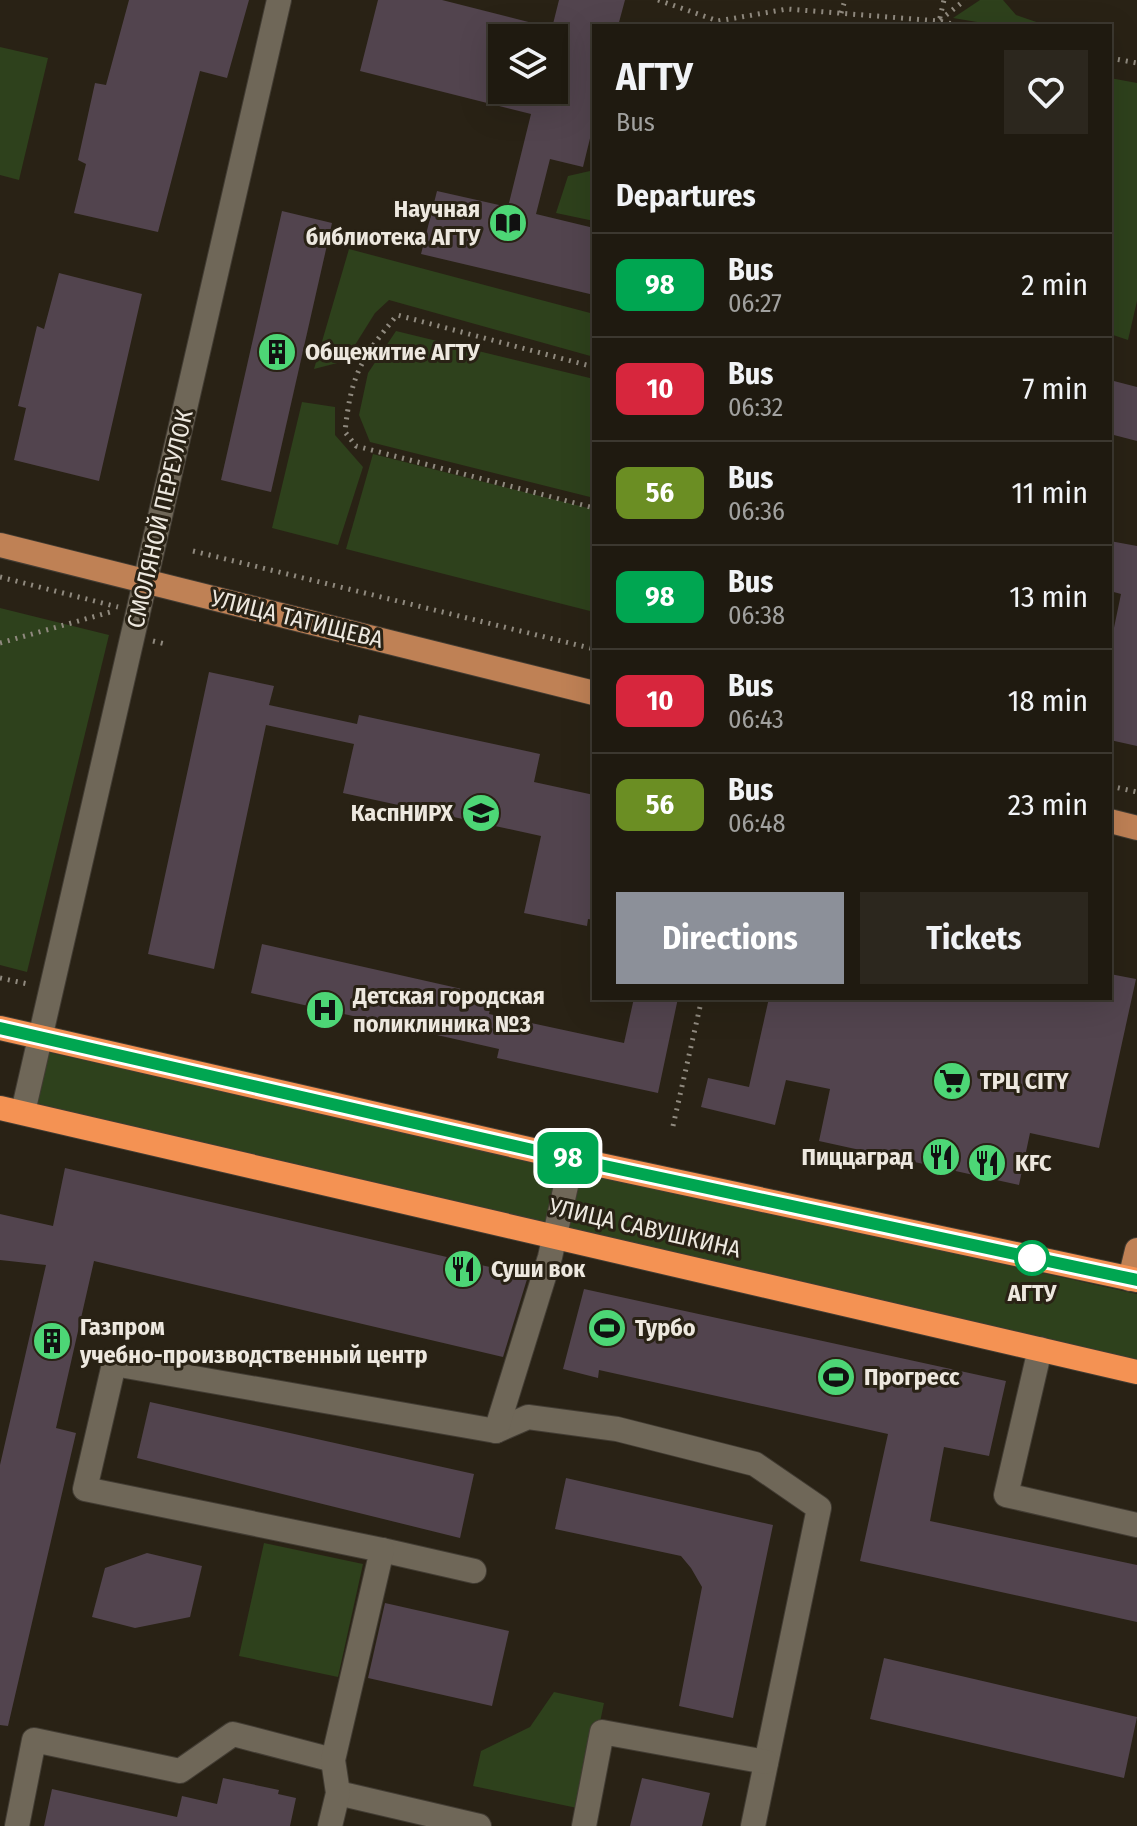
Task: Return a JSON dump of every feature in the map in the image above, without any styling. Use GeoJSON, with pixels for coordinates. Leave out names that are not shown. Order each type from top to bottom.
{"type":"FeatureCollection","features":[{"type":"Feature","properties":{"kind":"highway"},"geometry":{"type":"LineString","coordinates":[[0,1028],[572,1159],[1134,1279]]}},
{"type":"Feature","properties":{"kind":"highway","name":"УЛИЦА САВУШКИНА"},"geometry":{"type":"LineString","coordinates":[[12,1110],[1137,1372]]}},
{"type":"Feature","properties":{"kind":"main road","name":"УЛИЦА ТАТИЩЕВА"},"geometry":{"type":"LineString","coordinates":[[0,545],[592,692]]}},
{"type":"Feature","properties":{"kind":"main road"},"geometry":{"type":"LineString","coordinates":[[1112,822],[1137,828]]}},
{"type":"Feature","properties":{"kind":"main road"},"geometry":{"type":"LineString","coordinates":[[1134,1279],[1137,1250]]}},
{"type":"Feature","properties":{"kind":"street","name":"СМОЛЯНОЙ ПЕРЕУЛОК"},"geometry":{"type":"LineString","coordinates":[[12,1110],[42,1038],[279,0]]}},
{"type":"Feature","properties":{"kind":"street"},"geometry":{"type":"LineString","coordinates":[[496,1431],[555,1236],[572,1159]]}},
{"type":"Feature","properties":{"kind":"street"},"geometry":{"type":"LineString","coordinates":[[1040,1349],[1006,1495],[1137,1525]]}},
{"type":"Feature","properties":{"kind":"street"},"geometry":{"type":"LineString","coordinates":[[474,1571],[85,1489],[114,1364],[496,1431],[528,1417],[617,1429],[755,1464],[819,1508],[753,1826]]}},
{"type":"Feature","properties":{"kind":"street"},"geometry":{"type":"LineString","coordinates":[[330,1826],[338,1793],[333,1760],[382,1550]]}},
{"type":"Feature","properties":{"kind":"street"},"geometry":{"type":"LineString","coordinates":[[584,1826],[602,1732],[766,1762]]}},
{"type":"Feature","properties":{"kind":"street"},"geometry":{"type":"LineString","coordinates":[[17,1826],[34,1740],[180,1771],[233,1734],[333,1760]]}},
{"type":"Feature","properties":{"kind":"street"},"geometry":{"type":"LineString","coordinates":[[338,1793],[479,1826]]}},
{"type":"Feature","properties":{"kind":"path"},"geometry":{"type":"LineString","coordinates":[[658,0],[718,21],[787,9],[939,24],[965,0]]}},
{"type":"Feature","properties":{"kind":"path"},"geometry":{"type":"LineString","coordinates":[[841,13],[845,0]]}},
{"type":"Feature","properties":{"kind":"path"},"geometry":{"type":"LineString","coordinates":[[939,24],[944,0]]}},
{"type":"Feature","properties":{"kind":"path"},"geometry":{"type":"LineString","coordinates":[[1112,58],[1137,63]]}},
{"type":"Feature","properties":{"kind":"path"},"geometry":{"type":"LineString","coordinates":[[592,366],[397,315],[363,357],[348,399],[345,432],[356,446],[592,507]]}},
{"type":"Feature","properties":{"kind":"path"},"geometry":{"type":"LineString","coordinates":[[193,551],[592,649]]}},
{"type":"Feature","properties":{"kind":"path"},"geometry":{"type":"LineString","coordinates":[[0,577],[123,608],[0,643]]}},
{"type":"Feature","properties":{"kind":"path"},"geometry":{"type":"LineString","coordinates":[[1112,786],[1137,792]]}},
{"type":"Feature","properties":{"kind":"path"},"geometry":{"type":"LineString","coordinates":[[0,978],[34,985]]}},
{"type":"Feature","properties":{"kind":"path"},"geometry":{"type":"LineString","coordinates":[[673,1126],[702,1000]]}},
{"type":"Feature","properties":{"kind":"green space"},"geometry":{"type":"Polygon","coordinates":[[[980,0],[1003,0],[1016,15],[1042,24],[989,24],[953,18],[980,0]]]}},
{"type":"Feature","properties":{"kind":"green space"},"geometry":{"type":"Polygon","coordinates":[[[0,47],[48,58],[19,180],[0,175],[0,47]]]}},
{"type":"Feature","properties":{"kind":"green space"},"geometry":{"type":"Polygon","coordinates":[[[1112,78],[1137,83],[1137,301],[1128,340],[1112,335],[1112,78]]]}},
{"type":"Feature","properties":{"kind":"green space"},"geometry":{"type":"Polygon","coordinates":[[[592,164],[592,221],[556,213],[568,176],[590,171],[592,164]]]}},
{"type":"Feature","properties":{"kind":"green space"},"geometry":{"type":"Polygon","coordinates":[[[349,249],[592,313],[592,356],[389,300],[375,313],[345,361],[314,369],[349,249]]]}},
{"type":"Feature","properties":{"kind":"green space"},"geometry":{"type":"Polygon","coordinates":[[[396,331],[592,379],[592,498],[370,442],[359,415],[368,373],[396,331]]]}},
{"type":"Feature","properties":{"kind":"green space"},"geometry":{"type":"Polygon","coordinates":[[[302,402],[335,407],[335,435],[363,467],[338,545],[272,528],[302,402]]]}},
{"type":"Feature","properties":{"kind":"green space"},"geometry":{"type":"Polygon","coordinates":[[[373,454],[592,509],[592,611],[346,549],[373,454]]]}},
{"type":"Feature","properties":{"kind":"green space"},"geometry":{"type":"Polygon","coordinates":[[[0,608],[109,635],[27,972],[0,965],[0,608]]]}},
{"type":"Feature","properties":{"kind":"green space"},"geometry":{"type":"Polygon","coordinates":[[[47,1052],[1137,1294],[1137,1369],[34,1106],[47,1052]]]}},
{"type":"Feature","properties":{"kind":"green space"},"geometry":{"type":"Polygon","coordinates":[[[264,1543],[363,1564],[338,1677],[239,1656],[264,1543]]]}},
{"type":"Feature","properties":{"kind":"green space"},"geometry":{"type":"Polygon","coordinates":[[[554,1692],[604,1703],[582,1809],[473,1786],[481,1751],[530,1727],[554,1692]]]}},
{"type":"Feature","properties":{"kind":"building"},"geometry":{"type":"Polygon","coordinates":[[[129,0],[249,0],[227,78],[200,71],[158,232],[74,213],[86,164],[78,160],[95,83],[106,85],[129,0]]]}},
{"type":"Feature","properties":{"kind":"building"},"geometry":{"type":"Polygon","coordinates":[[[378,0],[442,0],[536,24],[488,24],[488,103],[360,71],[378,0]]]}},
{"type":"Feature","properties":{"kind":"building"},"geometry":{"type":"Polygon","coordinates":[[[559,0],[625,0],[619,24],[592,24],[592,130],[583,167],[550,159],[536,214],[592,228],[592,295],[421,254],[437,191],[508,207],[531,114],[491,104],[568,104],[568,24],[553,24],[559,0]]]}},
{"type":"Feature","properties":{"kind":"building","name":"Общежитие АГТУ"},"geometry":{"type":"Polygon","coordinates":[[[282,211],[332,223],[271,492],[221,480],[282,211]]]}},
{"type":"Feature","properties":{"kind":"building"},"geometry":{"type":"Polygon","coordinates":[[[59,273],[142,294],[99,481],[14,460],[26,408],[18,406],[37,326],[44,329],[59,273]]]}},
{"type":"Feature","properties":{"kind":"building"},"geometry":{"type":"Polygon","coordinates":[[[1112,381],[1137,387],[1137,441],[1112,435],[1112,381]]]}},
{"type":"Feature","properties":{"kind":"building"},"geometry":{"type":"Polygon","coordinates":[[[1112,541],[1137,546],[1137,746],[1112,740],[1112,637],[1121,594],[1112,592],[1112,541]]]}},
{"type":"Feature","properties":{"kind":"building","name":"КаспНИРХ"},"geometry":{"type":"Polygon","coordinates":[[[209,672],[274,686],[269,705],[357,724],[359,715],[540,754],[534,782],[592,795],[592,920],[588,919],[587,926],[524,913],[541,836],[343,793],[354,744],[266,725],[214,969],[148,954],[209,672]]]}},
{"type":"Feature","properties":{"kind":"building"},"geometry":{"type":"Polygon","coordinates":[[[262,944],[493,996],[489,1014],[624,1043],[634,1000],[678,1000],[658,1093],[497,1058],[499,1049],[251,993],[262,944]]]}},
{"type":"Feature","properties":{"kind":"building","name":"ТРЦ CITY"},"geometry":{"type":"Polygon","coordinates":[[[1112,974],[1136,979],[1099,1148],[1030,1133],[1019,1185],[819,1141],[830,1089],[786,1080],[775,1125],[701,1107],[708,1078],[749,1087],[769,1000],[1112,1000],[1112,974]]]}},
{"type":"Feature","properties":{"kind":"building"},"geometry":{"type":"Polygon","coordinates":[[[65,1168],[528,1276],[503,1357],[94,1261],[56,1428],[76,1433],[8,1726],[0,1725],[0,1465],[46,1265],[0,1260],[0,1214],[53,1226],[65,1168]]]}},
{"type":"Feature","properties":{"kind":"building"},"geometry":{"type":"Polygon","coordinates":[[[584,1289],[1006,1381],[989,1456],[944,1447],[930,1521],[1137,1565],[1137,1622],[860,1561],[888,1434],[599,1370],[598,1378],[563,1369],[584,1289]]]}},
{"type":"Feature","properties":{"kind":"building"},"geometry":{"type":"Polygon","coordinates":[[[150,1402],[474,1474],[460,1538],[137,1458],[150,1402]]]}},
{"type":"Feature","properties":{"kind":"building"},"geometry":{"type":"Polygon","coordinates":[[[566,1478],[773,1525],[733,1718],[679,1706],[702,1587],[691,1568],[681,1556],[555,1529],[566,1478]]]}},
{"type":"Feature","properties":{"kind":"building"},"geometry":{"type":"Polygon","coordinates":[[[147,1553],[202,1566],[190,1617],[135,1628],[92,1617],[105,1568],[147,1553]]]}},
{"type":"Feature","properties":{"kind":"building"},"geometry":{"type":"Polygon","coordinates":[[[385,1603],[509,1631],[492,1706],[368,1678],[385,1603]]]}},
{"type":"Feature","properties":{"kind":"building"},"geometry":{"type":"Polygon","coordinates":[[[884,1658],[1137,1717],[1124,1778],[870,1719],[884,1658]]]}},
{"type":"Feature","properties":{"kind":"building"},"geometry":{"type":"Polygon","coordinates":[[[223,1778],[279,1790],[278,1794],[296,1798],[290,1826],[44,1826],[52,1789],[177,1817],[182,1796],[217,1804],[223,1778]]]}},
{"type":"Feature","properties":{"kind":"building"},"geometry":{"type":"Polygon","coordinates":[[[642,1778],[710,1793],[702,1826],[630,1826],[642,1778]]]}},
{"type":"Feature","properties":{"kind":"bus line","name":"98"},"geometry":{"type":"LineString","coordinates":[[0,1028],[572,1159],[1137,1280]]}},
{"type":"Feature","properties":{"kind":"place","name":"Научная библиотека АГТУ"},"geometry":{"type":"Point","coordinates":[508,223]}},
{"type":"Feature","properties":{"kind":"place","name":"Общежитие АГТУ"},"geometry":{"type":"Point","coordinates":[277,352]}},
{"type":"Feature","properties":{"kind":"place","name":"КаспНИРХ"},"geometry":{"type":"Point","coordinates":[481,813]}},
{"type":"Feature","properties":{"kind":"place","name":"Детская городская поликлиника №3"},"geometry":{"type":"Point","coordinates":[325,1010]}},
{"type":"Feature","properties":{"kind":"place","name":"ТРЦ CITY"},"geometry":{"type":"Point","coordinates":[952,1081]}},
{"type":"Feature","properties":{"kind":"place","name":"Пиццаград"},"geometry":{"type":"Point","coordinates":[941,1157]}},
{"type":"Feature","properties":{"kind":"place","name":"KFC"},"geometry":{"type":"Point","coordinates":[987,1163]}},
{"type":"Feature","properties":{"kind":"place","name":"АГТУ"},"geometry":{"type":"Point","coordinates":[1032,1258]}},
{"type":"Feature","properties":{"kind":"place","name":"Суши вок"},"geometry":{"type":"Point","coordinates":[463,1269]}},
{"type":"Feature","properties":{"kind":"place","name":"Турбо"},"geometry":{"type":"Point","coordinates":[607,1328]}},
{"type":"Feature","properties":{"kind":"place","name":"Газпром учебно-производственный центр"},"geometry":{"type":"Point","coordinates":[52,1341]}},
{"type":"Feature","properties":{"kind":"place","name":"Прогресс"},"geometry":{"type":"Point","coordinates":[836,1377]}}]}
